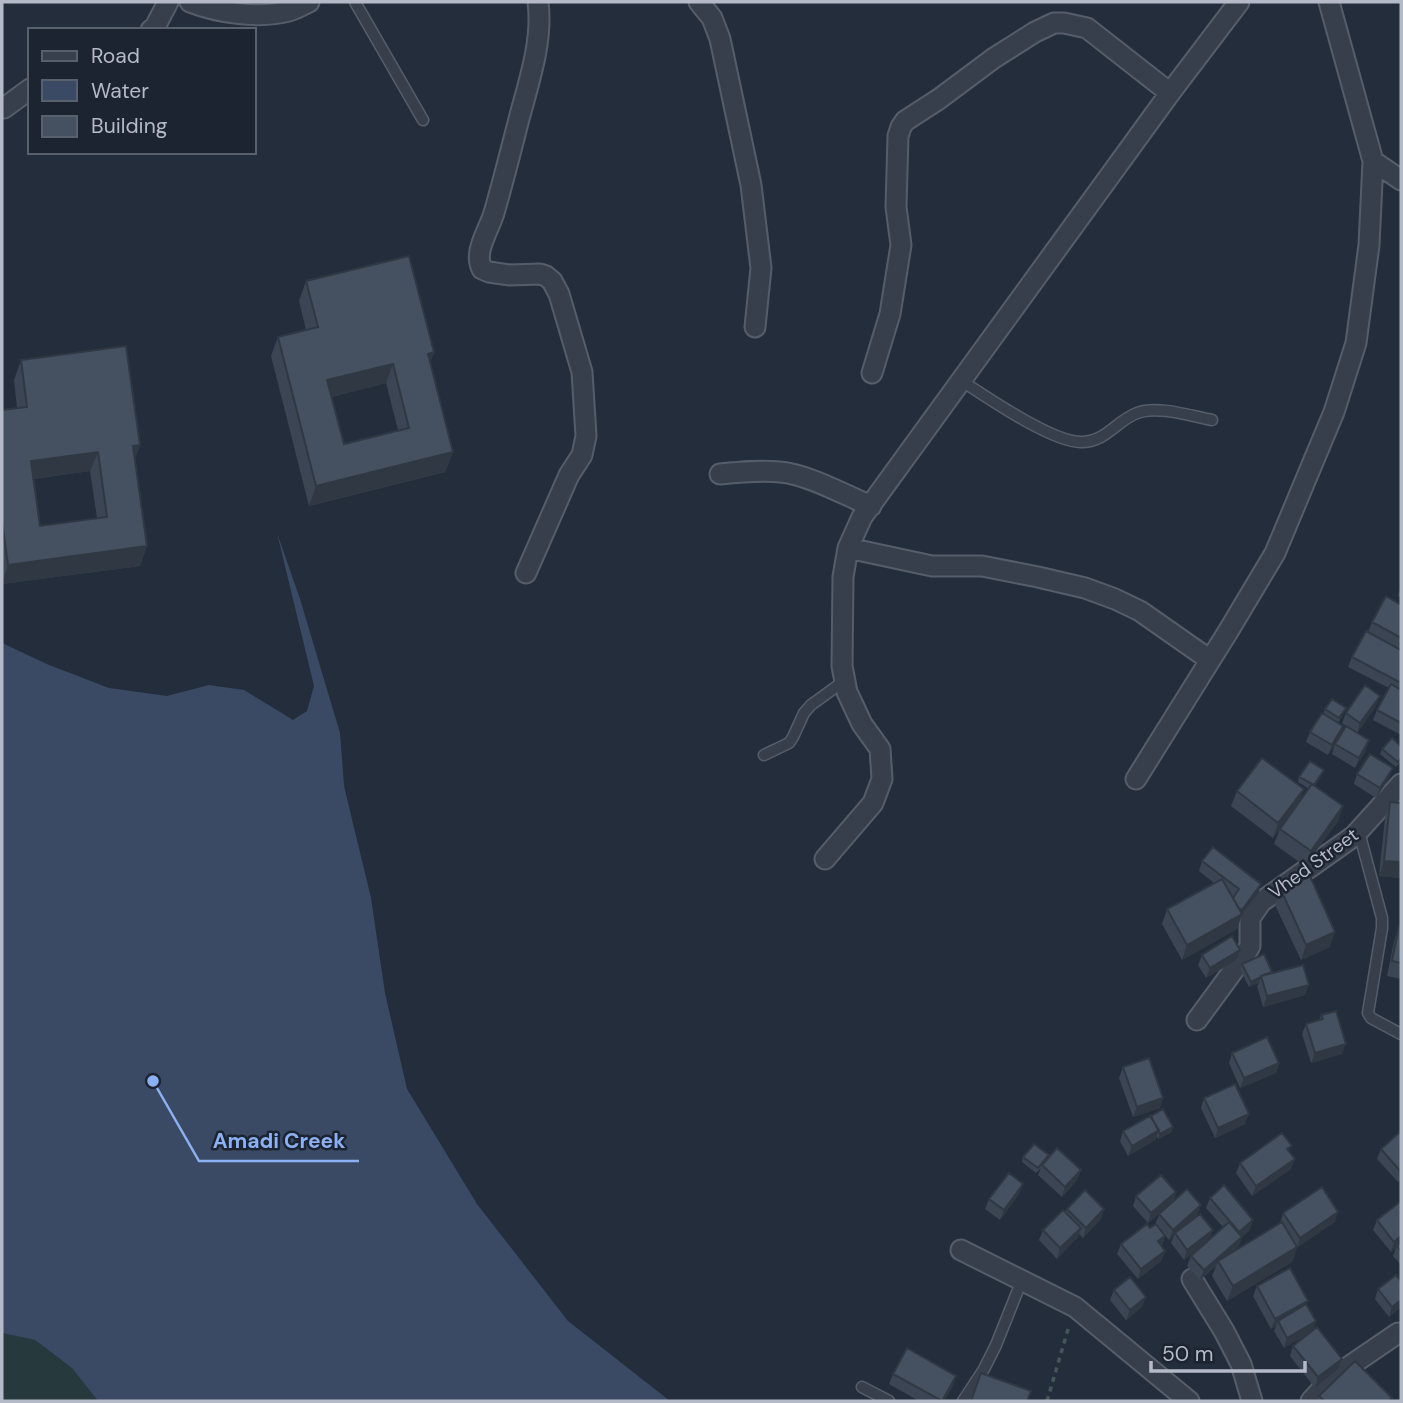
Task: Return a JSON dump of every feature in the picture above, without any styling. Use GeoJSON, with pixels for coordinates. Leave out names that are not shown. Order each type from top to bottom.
{"type":"FeatureCollection","features":[{"type":"Feature","properties":{"kind":"street"},"geometry":{"type":"LineString","coordinates":[[154,28],[168,2]]}},
{"type":"Feature","properties":{"kind":"street"},"geometry":{"type":"LineString","coordinates":[[190,2],[229,12],[260,14],[288,11],[309,2]]}},
{"type":"Feature","properties":{"kind":"street"},"geometry":{"type":"LineString","coordinates":[[526,573],[569,475],[582,455],[586,436],[582,372],[559,293],[552,281],[546,276],[534,274],[489,272],[482,269],[479,263],[481,247],[493,217],[533,67],[540,17],[538,2]]}},
{"type":"Feature","properties":{"kind":"street"},"geometry":{"type":"LineString","coordinates":[[699,2],[712,18],[720,39],[751,185],[761,268],[755,327]]}},
{"type":"Feature","properties":{"kind":"street"},"geometry":{"type":"LineString","coordinates":[[825,859],[873,803],[882,779],[880,749],[862,724],[847,692],[842,666],[843,577],[848,548],[862,517],[1239,2]]}},
{"type":"Feature","properties":{"kind":"street"},"geometry":{"type":"LineString","coordinates":[[1136,779],[1275,553],[1334,412],[1356,343],[1370,245],[1373,161],[1329,2]]}},
{"type":"Feature","properties":{"kind":"street"},"geometry":{"type":"LineString","coordinates":[[872,373],[890,314],[901,245],[897,207],[898,136],[905,121],[994,58],[1054,23],[1087,28],[1170,93]]}},
{"type":"Feature","properties":{"kind":"street"},"geometry":{"type":"LineString","coordinates":[[4,107],[28,90]]}},
{"type":"Feature","properties":{"kind":"street"},"geometry":{"type":"LineString","coordinates":[[1373,161],[1401,180]]}},
{"type":"Feature","properties":{"kind":"street"},"geometry":{"type":"LineString","coordinates":[[720,474],[782,472],[810,480],[871,506]]}},
{"type":"Feature","properties":{"kind":"street"},"geometry":{"type":"LineString","coordinates":[[848,548],[932,566],[982,566],[1085,588],[1140,611],[1210,660]]}},
{"type":"Feature","properties":{"kind":"street","name":"Vhed Street"},"geometry":{"type":"LineString","coordinates":[[1197,1020],[1250,946],[1250,918],[1261,902],[1354,836],[1401,784]]}},
{"type":"Feature","properties":{"kind":"street"},"geometry":{"type":"LineString","coordinates":[[961,1250],[1075,1307],[1189,1401]]}},
{"type":"Feature","properties":{"kind":"street"},"geometry":{"type":"LineString","coordinates":[[1192,1279],[1241,1364],[1252,1401]]}},
{"type":"Feature","properties":{"kind":"street"},"geometry":{"type":"LineString","coordinates":[[1311,1401],[1332,1378],[1398,1333]]}},
{"type":"Feature","properties":{"kind":"lane"},"geometry":{"type":"LineString","coordinates":[[355,2],[423,120]]}},
{"type":"Feature","properties":{"kind":"lane"},"geometry":{"type":"LineString","coordinates":[[962,381],[1060,438],[1082,442],[1102,438],[1138,412],[1154,410],[1212,420]]}},
{"type":"Feature","properties":{"kind":"lane"},"geometry":{"type":"LineString","coordinates":[[764,755],[789,743],[811,705],[845,681]]}},
{"type":"Feature","properties":{"kind":"lane"},"geometry":{"type":"LineString","coordinates":[[1358,832],[1382,918],[1368,1013],[1371,1018],[1401,1034]]}},
{"type":"Feature","properties":{"kind":"lane"},"geometry":{"type":"LineString","coordinates":[[963,1401],[996,1345],[1022,1280]]}},
{"type":"Feature","properties":{"kind":"lane"},"geometry":{"type":"LineString","coordinates":[[862,1387],[889,1401]]}},
{"type":"Feature","properties":{"kind":"path"},"geometry":{"type":"LineString","coordinates":[[1047,1401],[1075,1307]]}},
{"type":"Feature","properties":{"kind":"green space"},"geometry":{"type":"Polygon","coordinates":[[[2,1333],[35,1340],[72,1368],[98,1401],[2,1401],[2,1333]]]}},
{"type":"Feature","properties":{"kind":"water"},"geometry":{"type":"Polygon","coordinates":[[[277,533],[300,599],[340,733],[344,786],[371,898],[385,993],[407,1089],[477,1204],[568,1321],[670,1401],[98,1401],[72,1368],[35,1340],[2,1333],[2,643],[109,688],[167,696],[209,685],[244,690],[293,720],[307,711],[314,686],[277,533]]]}},
{"type":"Feature","properties":{"kind":"building"},"geometry":{"type":"Polygon","coordinates":[[[409,256],[434,352],[428,354],[453,452],[316,486],[278,337],[318,327],[306,281],[409,256]],[[393,364],[327,380],[344,444],[409,428],[393,364]]]}},
{"type":"Feature","properties":{"kind":"building"},"geometry":{"type":"Polygon","coordinates":[[[126,346],[140,445],[133,446],[147,546],[8,565],[2,521],[2,410],[27,407],[21,360],[126,346]],[[98,452],[31,461],[40,526],[107,517],[98,452]]]}},
{"type":"Feature","properties":{"kind":"building"},"geometry":{"type":"Polygon","coordinates":[[[1386,596],[1401,605],[1401,638],[1372,622],[1386,596]]]}},
{"type":"Feature","properties":{"kind":"building"},"geometry":{"type":"Polygon","coordinates":[[[1366,631],[1401,650],[1401,683],[1352,657],[1366,631]]]}},
{"type":"Feature","properties":{"kind":"building"},"geometry":{"type":"Polygon","coordinates":[[[1391,684],[1401,690],[1401,723],[1377,710],[1391,684]]]}},
{"type":"Feature","properties":{"kind":"building"},"geometry":{"type":"Polygon","coordinates":[[[1365,685],[1380,696],[1360,723],[1346,713],[1365,685]]]}},
{"type":"Feature","properties":{"kind":"building"},"geometry":{"type":"Polygon","coordinates":[[[1332,699],[1346,708],[1339,718],[1325,709],[1332,699]]]}},
{"type":"Feature","properties":{"kind":"building"},"geometry":{"type":"Polygon","coordinates":[[[1322,713],[1343,726],[1332,745],[1310,732],[1322,713]]]}},
{"type":"Feature","properties":{"kind":"building"},"geometry":{"type":"Polygon","coordinates":[[[1346,726],[1369,740],[1359,758],[1335,744],[1346,726]]]}},
{"type":"Feature","properties":{"kind":"building"},"geometry":{"type":"Polygon","coordinates":[[[1392,738],[1401,746],[1401,758],[1398,762],[1382,749],[1392,738]]]}},
{"type":"Feature","properties":{"kind":"building"},"geometry":{"type":"Polygon","coordinates":[[[1370,754],[1393,768],[1380,788],[1357,774],[1370,754]]]}},
{"type":"Feature","properties":{"kind":"building"},"geometry":{"type":"Polygon","coordinates":[[[1262,758],[1304,789],[1278,823],[1237,791],[1262,758]]]}},
{"type":"Feature","properties":{"kind":"building"},"geometry":{"type":"Polygon","coordinates":[[[1310,761],[1324,770],[1314,785],[1299,777],[1310,761]]]}},
{"type":"Feature","properties":{"kind":"building"},"geometry":{"type":"Polygon","coordinates":[[[1312,784],[1343,806],[1311,851],[1280,829],[1312,784]]]}},
{"type":"Feature","properties":{"kind":"building"},"geometry":{"type":"Polygon","coordinates":[[[1390,802],[1401,803],[1401,862],[1384,861],[1390,802]]]}},
{"type":"Feature","properties":{"kind":"building"},"geometry":{"type":"Polygon","coordinates":[[[1213,847],[1261,884],[1242,910],[1233,898],[1239,889],[1202,861],[1213,847]]]}},
{"type":"Feature","properties":{"kind":"building"},"geometry":{"type":"Polygon","coordinates":[[[1310,876],[1335,932],[1306,945],[1281,890],[1310,876]]]}},
{"type":"Feature","properties":{"kind":"building"},"geometry":{"type":"Polygon","coordinates":[[[1222,879],[1242,914],[1187,945],[1167,909],[1222,879]]]}},
{"type":"Feature","properties":{"kind":"building"},"geometry":{"type":"Polygon","coordinates":[[[1399,926],[1401,927],[1401,963],[1392,961],[1399,926]]]}},
{"type":"Feature","properties":{"kind":"building"},"geometry":{"type":"Polygon","coordinates":[[[1232,936],[1240,950],[1210,968],[1202,955],[1232,936]]]}},
{"type":"Feature","properties":{"kind":"building"},"geometry":{"type":"Polygon","coordinates":[[[1264,954],[1272,972],[1251,982],[1242,964],[1264,954]]]}},
{"type":"Feature","properties":{"kind":"building"},"geometry":{"type":"Polygon","coordinates":[[[1303,965],[1309,985],[1267,996],[1261,976],[1303,965]]]}},
{"type":"Feature","properties":{"kind":"building"},"geometry":{"type":"Polygon","coordinates":[[[1336,1011],[1346,1044],[1315,1053],[1306,1024],[1323,1019],[1321,1015],[1336,1011]]]}},
{"type":"Feature","properties":{"kind":"building"},"geometry":{"type":"Polygon","coordinates":[[[1267,1037],[1279,1063],[1244,1078],[1232,1053],[1267,1037]]]}},
{"type":"Feature","properties":{"kind":"building"},"geometry":{"type":"Polygon","coordinates":[[[1149,1058],[1163,1098],[1137,1107],[1123,1067],[1149,1058]]]}},
{"type":"Feature","properties":{"kind":"building"},"geometry":{"type":"Polygon","coordinates":[[[1235,1084],[1249,1114],[1218,1128],[1204,1098],[1235,1084]]]}},
{"type":"Feature","properties":{"kind":"building"},"geometry":{"type":"Polygon","coordinates":[[[1163,1109],[1173,1127],[1160,1134],[1151,1116],[1163,1109]]]}},
{"type":"Feature","properties":{"kind":"building"},"geometry":{"type":"Polygon","coordinates":[[[1150,1116],[1159,1130],[1132,1146],[1123,1131],[1150,1116]]]}},
{"type":"Feature","properties":{"kind":"building"},"geometry":{"type":"Polygon","coordinates":[[[1401,1131],[1401,1172],[1381,1149],[1401,1131]]]}},
{"type":"Feature","properties":{"kind":"building"},"geometry":{"type":"Polygon","coordinates":[[[1282,1133],[1292,1146],[1287,1149],[1295,1159],[1256,1186],[1240,1163],[1282,1133]]]}},
{"type":"Feature","properties":{"kind":"building"},"geometry":{"type":"Polygon","coordinates":[[[1034,1144],[1049,1155],[1038,1168],[1023,1157],[1034,1144]]]}},
{"type":"Feature","properties":{"kind":"building"},"geometry":{"type":"Polygon","coordinates":[[[1057,1148],[1081,1170],[1065,1187],[1042,1165],[1057,1148]]]}},
{"type":"Feature","properties":{"kind":"building"},"geometry":{"type":"Polygon","coordinates":[[[1009,1173],[1023,1184],[1004,1210],[989,1199],[1009,1173]]]}},
{"type":"Feature","properties":{"kind":"building"},"geometry":{"type":"Polygon","coordinates":[[[1161,1175],[1176,1192],[1151,1213],[1136,1196],[1161,1175]]]}},
{"type":"Feature","properties":{"kind":"building"},"geometry":{"type":"Polygon","coordinates":[[[1224,1185],[1253,1220],[1239,1232],[1210,1198],[1224,1185]]]}},
{"type":"Feature","properties":{"kind":"building"},"geometry":{"type":"Polygon","coordinates":[[[1322,1187],[1338,1212],[1300,1238],[1283,1213],[1322,1187]]]}},
{"type":"Feature","properties":{"kind":"building"},"geometry":{"type":"Polygon","coordinates":[[[1187,1189],[1201,1205],[1173,1230],[1159,1214],[1187,1189]]]}},
{"type":"Feature","properties":{"kind":"building"},"geometry":{"type":"Polygon","coordinates":[[[1085,1190],[1104,1209],[1086,1228],[1067,1209],[1085,1190]]]}},
{"type":"Feature","properties":{"kind":"building"},"geometry":{"type":"Polygon","coordinates":[[[1401,1201],[1401,1236],[1394,1242],[1377,1220],[1401,1201]]]}},
{"type":"Feature","properties":{"kind":"building"},"geometry":{"type":"Polygon","coordinates":[[[1063,1210],[1081,1228],[1060,1248],[1043,1230],[1063,1210]]]}},
{"type":"Feature","properties":{"kind":"building"},"geometry":{"type":"Polygon","coordinates":[[[1200,1214],[1213,1230],[1187,1250],[1175,1233],[1200,1214]]]}},
{"type":"Feature","properties":{"kind":"building"},"geometry":{"type":"Polygon","coordinates":[[[1229,1222],[1242,1237],[1204,1270],[1191,1256],[1229,1222]]]}},
{"type":"Feature","properties":{"kind":"building"},"geometry":{"type":"Polygon","coordinates":[[[1282,1222],[1297,1247],[1233,1286],[1218,1261],[1282,1222]]]}},
{"type":"Feature","properties":{"kind":"building"},"geometry":{"type":"Polygon","coordinates":[[[1147,1224],[1150,1228],[1156,1224],[1165,1236],[1158,1241],[1165,1251],[1141,1269],[1121,1244],[1147,1224]]]}},
{"type":"Feature","properties":{"kind":"building"},"geometry":{"type":"Polygon","coordinates":[[[1290,1268],[1308,1301],[1275,1319],[1257,1286],[1290,1268]]]}},
{"type":"Feature","properties":{"kind":"building"},"geometry":{"type":"Polygon","coordinates":[[[1396,1275],[1401,1281],[1401,1300],[1392,1307],[1378,1289],[1396,1275]]]}},
{"type":"Feature","properties":{"kind":"building"},"geometry":{"type":"Polygon","coordinates":[[[1130,1277],[1146,1297],[1130,1310],[1114,1290],[1130,1277]]]}},
{"type":"Feature","properties":{"kind":"building"},"geometry":{"type":"Polygon","coordinates":[[[1306,1304],[1316,1321],[1287,1338],[1278,1321],[1306,1304]]]}},
{"type":"Feature","properties":{"kind":"building"},"geometry":{"type":"Polygon","coordinates":[[[1317,1327],[1342,1359],[1318,1377],[1293,1346],[1317,1327]]]}},
{"type":"Feature","properties":{"kind":"building"},"geometry":{"type":"Polygon","coordinates":[[[907,1348],[956,1376],[942,1401],[893,1374],[907,1348]]]}},
{"type":"Feature","properties":{"kind":"building"},"geometry":{"type":"Polygon","coordinates":[[[1355,1361],[1392,1398],[1389,1401],[1325,1401],[1319,1396],[1355,1361]]]}},
{"type":"Feature","properties":{"kind":"building"},"geometry":{"type":"Polygon","coordinates":[[[981,1373],[1031,1391],[1027,1401],[971,1401],[981,1373]]]}},
{"type":"Feature","properties":{"kind":"place","name":"Amadi Creek"},"geometry":{"type":"Point","coordinates":[153,1081]}}]}
